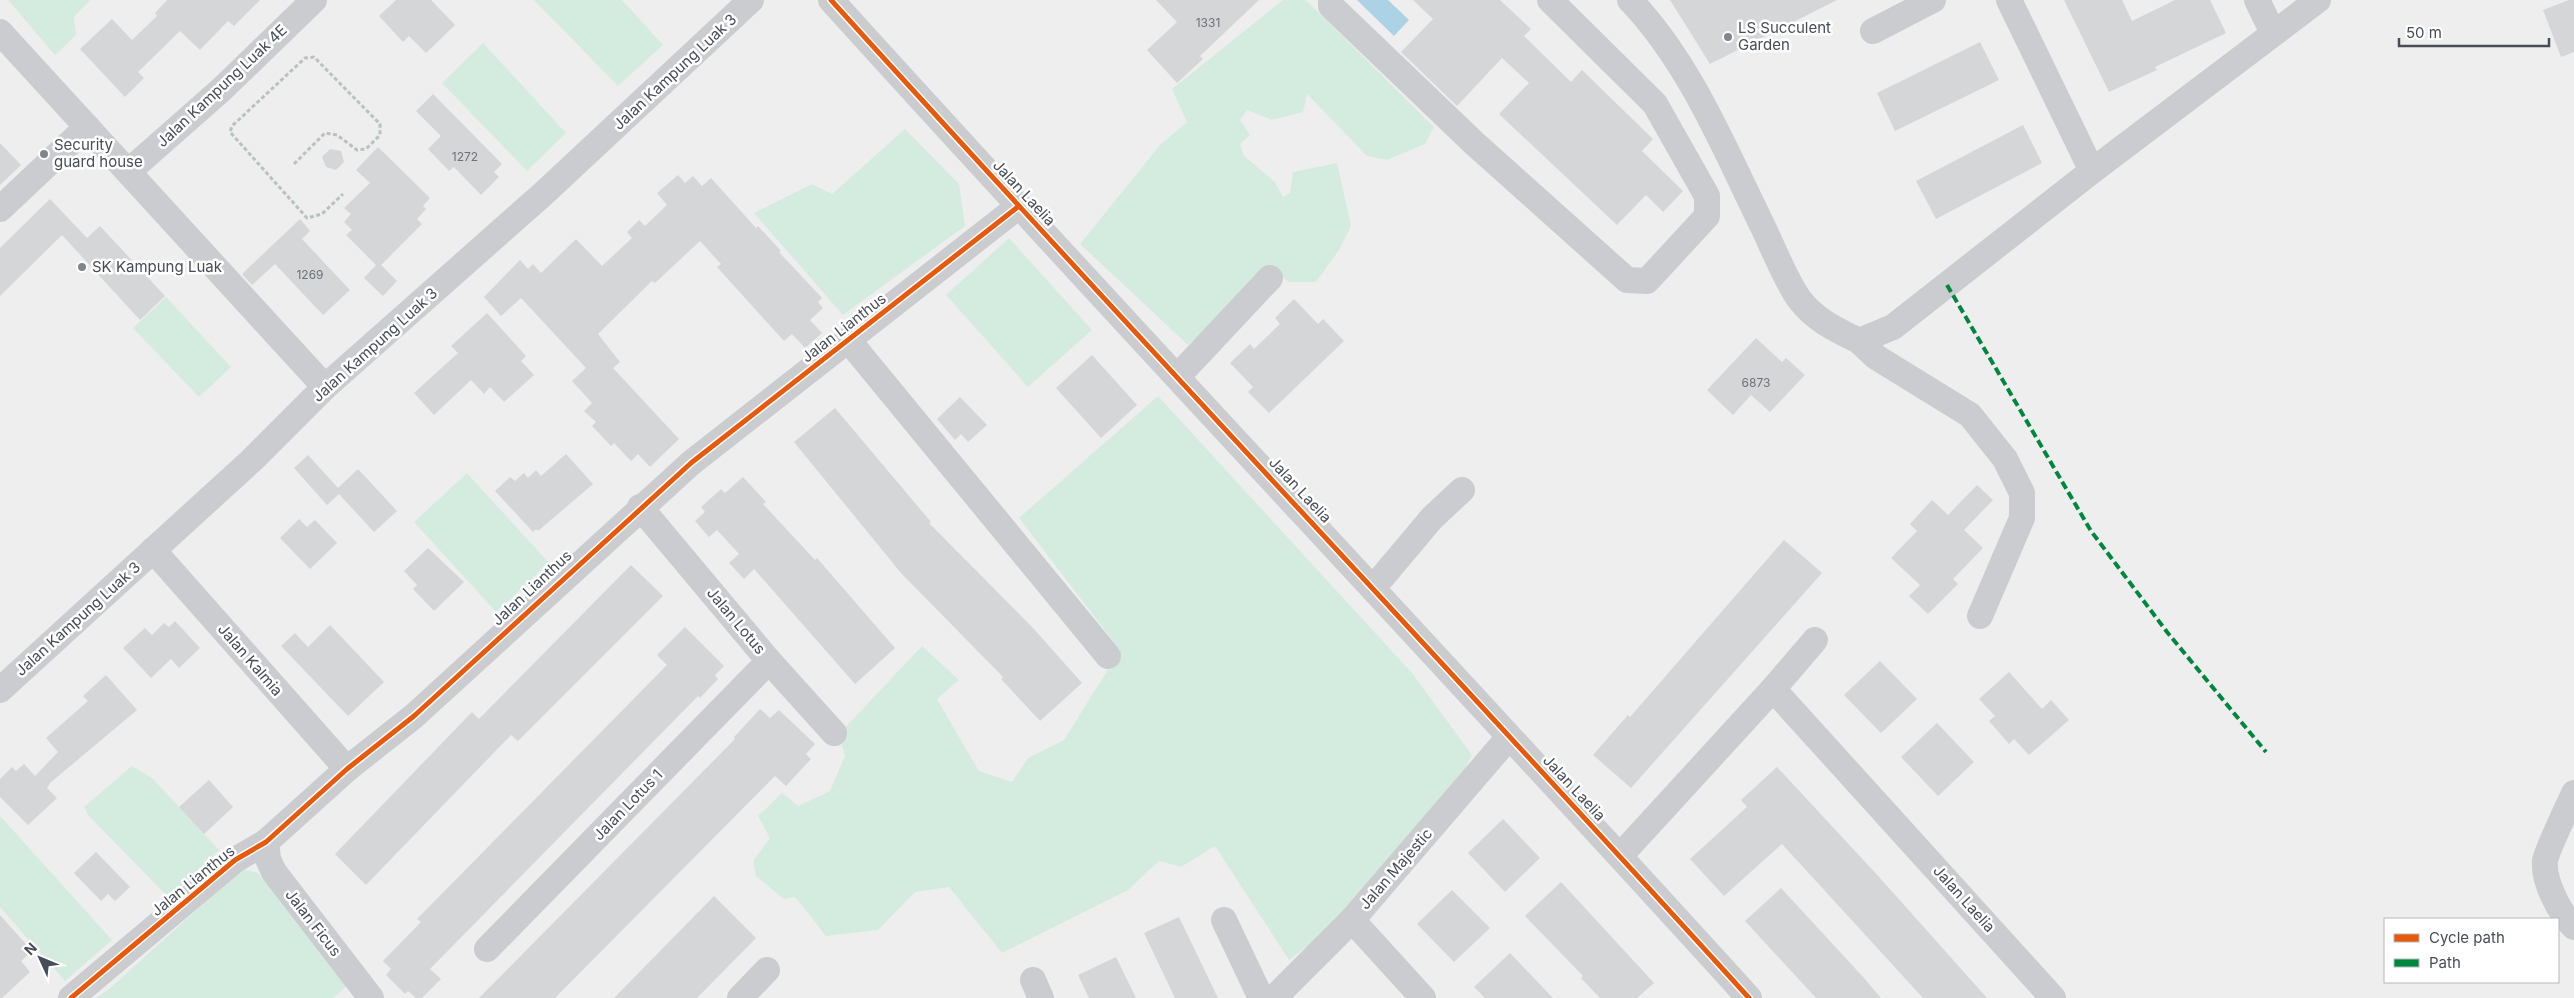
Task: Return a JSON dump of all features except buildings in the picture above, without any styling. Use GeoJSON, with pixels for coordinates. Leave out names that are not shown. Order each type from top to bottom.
{"type":"FeatureCollection","features":[{"type":"Feature","properties":{"kind":"street","name":"Jalan Kampung Luak 4E"},"geometry":{"type":"LineString","coordinates":[[129,170],[222,88],[314,0]]}},
{"type":"Feature","properties":{"kind":"street","name":"Jalan Kampung Luak 3"},"geometry":{"type":"LineString","coordinates":[[0,690],[252,460],[325,387],[543,194],[751,0]]}},
{"type":"Feature","properties":{"kind":"street","name":"Jalan Laelia"},"geometry":{"type":"LineString","coordinates":[[831,0],[1019,206],[1374,587],[1749,998]]}},
{"type":"Feature","properties":{"kind":"street"},"geometry":{"type":"LineString","coordinates":[[1331,0],[1331,6],[1474,143],[1627,280],[1647,281],[1706,216],[1707,196],[1655,104],[1550,0]]}},
{"type":"Feature","properties":{"kind":"street"},"geometry":{"type":"LineString","coordinates":[[1630,0],[1652,23],[1680,64],[1799,300],[1827,326],[1859,341],[1876,357],[1970,415],[2005,459],[2022,493],[2022,518],[1980,616]]}},
{"type":"Feature","properties":{"kind":"street"},"geometry":{"type":"LineString","coordinates":[[1873,32],[1933,0]]}},
{"type":"Feature","properties":{"kind":"street"},"geometry":{"type":"LineString","coordinates":[[2009,0],[2092,171]]}},
{"type":"Feature","properties":{"kind":"street"},"geometry":{"type":"LineString","coordinates":[[2257,0],[2273,33]]}},
{"type":"Feature","properties":{"kind":"street"},"geometry":{"type":"LineString","coordinates":[[1859,341],[1893,327],[2092,171],[2318,0]]}},
{"type":"Feature","properties":{"kind":"street"},"geometry":{"type":"LineString","coordinates":[[0,32],[129,170],[325,387]]}},
{"type":"Feature","properties":{"kind":"street"},"geometry":{"type":"LineString","coordinates":[[0,209],[87,127]]}},
{"type":"Feature","properties":{"kind":"street","name":"Jalan Lianthus"},"geometry":{"type":"LineString","coordinates":[[71,998],[235,860],[266,842],[347,770],[414,716],[640,506],[691,462],[849,341],[1019,206]]}},
{"type":"Feature","properties":{"kind":"street"},"geometry":{"type":"LineString","coordinates":[[1178,376],[1270,278]]}},
{"type":"Feature","properties":{"kind":"street"},"geometry":{"type":"LineString","coordinates":[[849,341],[1108,656]]}},
{"type":"Feature","properties":{"kind":"street"},"geometry":{"type":"LineString","coordinates":[[1374,587],[1432,518],[1462,490]]}},
{"type":"Feature","properties":{"kind":"street","name":"Jalan Lotus"},"geometry":{"type":"LineString","coordinates":[[640,506],[769,661],[834,733]]}},
{"type":"Feature","properties":{"kind":"street","name":"Jalan Kalmia"},"geometry":{"type":"LineString","coordinates":[[154,550],[347,770]]}},
{"type":"Feature","properties":{"kind":"street"},"geometry":{"type":"LineString","coordinates":[[1620,856],[1773,689],[1815,640]]}},
{"type":"Feature","properties":{"kind":"street","name":"Jalan Lotus 1"},"geometry":{"type":"LineString","coordinates":[[487,950],[769,661]]}},
{"type":"Feature","properties":{"kind":"street","name":"Jalan Laelia"},"geometry":{"type":"LineString","coordinates":[[1773,689],[2053,998]]}},
{"type":"Feature","properties":{"kind":"street","name":"Jalan Majestic"},"geometry":{"type":"LineString","coordinates":[[1423,998],[1352,920],[1509,737]]}},
{"type":"Feature","properties":{"kind":"street"},"geometry":{"type":"LineString","coordinates":[[2574,793],[2545,861],[2550,888],[2566,919],[2574,926]]}},
{"type":"Feature","properties":{"kind":"street","name":"Jalan Ficus"},"geometry":{"type":"LineString","coordinates":[[266,842],[268,859],[274,872],[371,998]]}},
{"type":"Feature","properties":{"kind":"street"},"geometry":{"type":"LineString","coordinates":[[1224,920],[1261,998]]}},
{"type":"Feature","properties":{"kind":"street"},"geometry":{"type":"LineString","coordinates":[[1274,998],[1352,920]]}},
{"type":"Feature","properties":{"kind":"street"},"geometry":{"type":"LineString","coordinates":[[740,998],[767,970]]}},
{"type":"Feature","properties":{"kind":"path"},"geometry":{"type":"LineString","coordinates":[[294,164],[326,133],[337,135],[357,150],[366,149],[380,135],[380,124],[314,57],[305,58],[232,126],[230,132],[308,218],[322,214],[343,194]]}},
{"type":"Feature","properties":{"kind":"green space"},"geometry":{"type":"Polygon","coordinates":[[[8,0],[90,0],[74,17],[76,35],[55,55],[8,0]]]}},
{"type":"Feature","properties":{"kind":"green space"},"geometry":{"type":"Polygon","coordinates":[[[534,0],[622,0],[663,45],[618,86],[534,0]]]}},
{"type":"Feature","properties":{"kind":"green space"},"geometry":{"type":"Polygon","coordinates":[[[1283,0],[1306,0],[1434,127],[1425,144],[1387,160],[1367,156],[1307,94],[1303,112],[1272,120],[1247,110],[1240,120],[1250,135],[1240,144],[1244,156],[1275,182],[1283,197],[1290,193],[1293,172],[1337,163],[1351,226],[1339,250],[1316,282],[1289,282],[1268,267],[1188,345],[1080,244],[1160,145],[1187,122],[1172,89],[1283,0]]]}},
{"type":"Feature","properties":{"kind":"green space"},"geometry":{"type":"Polygon","coordinates":[[[483,43],[566,133],[527,171],[442,83],[483,43]]]}},
{"type":"Feature","properties":{"kind":"green space"},"geometry":{"type":"Polygon","coordinates":[[[905,129],[959,184],[965,226],[843,315],[754,213],[812,184],[832,194],[905,129]]]}},
{"type":"Feature","properties":{"kind":"green space"},"geometry":{"type":"Polygon","coordinates":[[[1009,238],[1092,330],[1028,387],[946,295],[1009,238]]]}},
{"type":"Feature","properties":{"kind":"green space"},"geometry":{"type":"Polygon","coordinates":[[[166,297],[231,367],[199,397],[133,328],[166,297]]]}},
{"type":"Feature","properties":{"kind":"green space"},"geometry":{"type":"Polygon","coordinates":[[[1158,396],[1412,673],[1472,755],[1458,782],[1324,934],[1289,960],[1215,846],[1181,867],[1159,861],[1128,890],[1002,953],[949,887],[915,892],[878,930],[826,936],[795,897],[784,899],[756,876],[753,861],[770,838],[758,816],[782,793],[798,806],[830,791],[845,756],[839,734],[922,646],[959,680],[937,699],[979,771],[1012,782],[1028,758],[1064,740],[1120,650],[1019,518],[1158,396]]]}},
{"type":"Feature","properties":{"kind":"green space"},"geometry":{"type":"Polygon","coordinates":[[[467,473],[549,563],[496,612],[414,522],[467,473]]]}},
{"type":"Feature","properties":{"kind":"green space"},"geometry":{"type":"Polygon","coordinates":[[[132,766],[152,778],[219,850],[169,898],[89,816],[84,807],[132,766]]]}},
{"type":"Feature","properties":{"kind":"green space"},"geometry":{"type":"Polygon","coordinates":[[[0,816],[112,940],[65,981],[0,907],[0,816]]]}},
{"type":"Feature","properties":{"kind":"green space"},"geometry":{"type":"Polygon","coordinates":[[[242,869],[258,873],[349,984],[333,998],[96,998],[108,990],[242,869]]]}},
{"type":"Feature","properties":{"kind":"water"},"geometry":{"type":"Polygon","coordinates":[[[1357,0],[1388,0],[1409,20],[1394,36],[1357,0]]]}},
{"type":"Feature","properties":{"kind":"marked path"},"geometry":{"type":"LineString","coordinates":[[1947,285],[2091,531],[2167,632],[2266,752]]}},
{"type":"Feature","properties":{"kind":"cycle path"},"geometry":{"type":"LineString","coordinates":[[831,0],[1749,998]]}},
{"type":"Feature","properties":{"kind":"cycle path"},"geometry":{"type":"LineString","coordinates":[[71,998],[235,860],[266,842],[347,769],[414,716],[691,463],[1019,206]]}},
{"type":"Feature","properties":{"kind":"place","name":"LS Succulent Garden"},"geometry":{"type":"Point","coordinates":[1728,37]}},
{"type":"Feature","properties":{"kind":"place","name":"Security guard house"},"geometry":{"type":"Point","coordinates":[44,154]}},
{"type":"Feature","properties":{"kind":"place","name":"SK Kampung Luak"},"geometry":{"type":"Point","coordinates":[82,267]}}]}
